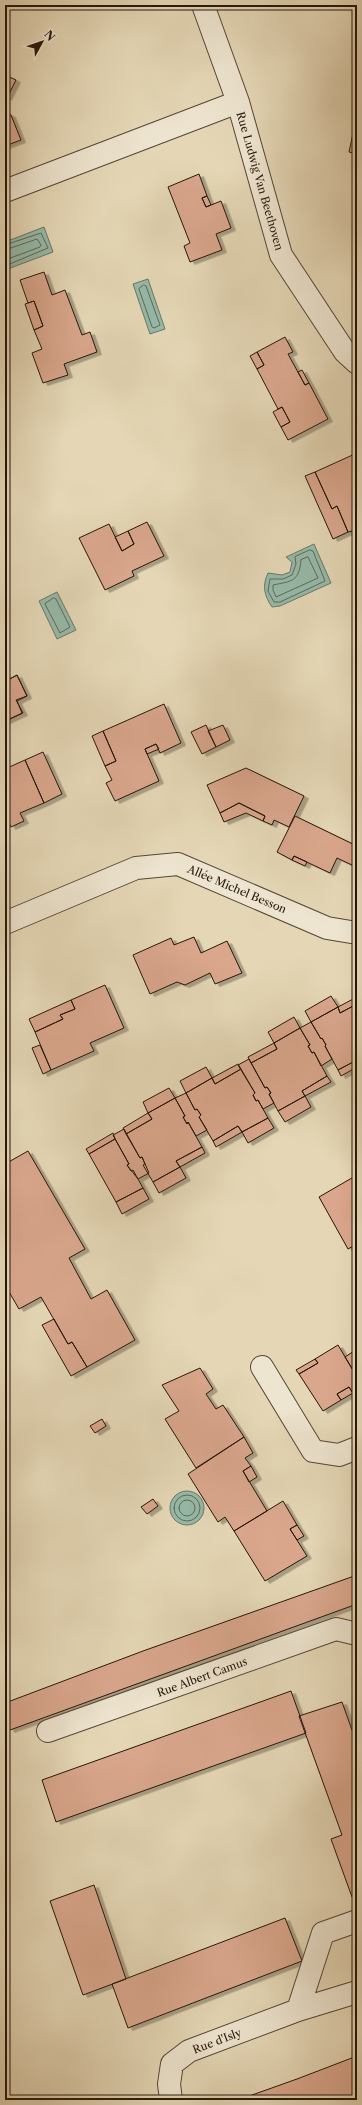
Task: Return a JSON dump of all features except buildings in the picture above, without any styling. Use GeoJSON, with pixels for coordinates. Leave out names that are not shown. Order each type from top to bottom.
{"type":"FeatureCollection","features":[{"type":"Feature","properties":{"kind":"street","name":"Rue Ludwig Van Beethoven"},"geometry":{"type":"LineString","coordinates":[[203,5],[238,102],[282,255],[345,352],[357,363]]}},
{"type":"Feature","properties":{"kind":"street"},"geometry":{"type":"LineString","coordinates":[[5,192],[238,102]]}},
{"type":"Feature","properties":{"kind":"street","name":"Allée Michel Besson"},"geometry":{"type":"LineString","coordinates":[[5,923],[136,868],[178,864],[328,928],[357,933]]}},
{"type":"Feature","properties":{"kind":"street"},"geometry":{"type":"LineString","coordinates":[[262,1367],[313,1451],[339,1456],[357,1448]]}},
{"type":"Feature","properties":{"kind":"street","name":"Rue Albert Camus"},"geometry":{"type":"LineString","coordinates":[[48,1731],[336,1629],[357,1634]]}},
{"type":"Feature","properties":{"kind":"street"},"geometry":{"type":"LineString","coordinates":[[298,2010],[323,1933],[357,1920]]}},
{"type":"Feature","properties":{"kind":"street","name":"Rue d'Isly"},"geometry":{"type":"LineString","coordinates":[[171,2100],[169,2084],[172,2064],[189,2051],[298,2010],[357,1992]]}},
{"type":"Feature","properties":{"kind":"water"},"geometry":{"type":"Polygon","coordinates":[[[44,227],[53,252],[5,270],[5,242],[44,227]]]}},
{"type":"Feature","properties":{"kind":"water"},"geometry":{"type":"Polygon","coordinates":[[[148,279],[165,329],[150,334],[133,284],[148,279]]]}},
{"type":"Feature","properties":{"kind":"water"},"geometry":{"type":"Polygon","coordinates":[[[314,544],[331,583],[280,606],[272,607],[265,590],[265,582],[268,573],[282,575],[290,572],[292,562],[286,557],[314,544]]]}},
{"type":"Feature","properties":{"kind":"water"},"geometry":{"type":"Polygon","coordinates":[[[57,592],[76,630],[57,639],[39,601],[57,592]]]}},
{"type":"Feature","properties":{"kind":"water"},"geometry":{"type":"Polygon","coordinates":[[[190,1491],[199,1496],[203,1501],[203,1515],[199,1520],[194,1524],[184,1525],[180,1524],[171,1515],[170,1505],[171,1501],[180,1492],[190,1491]]]}}]}
